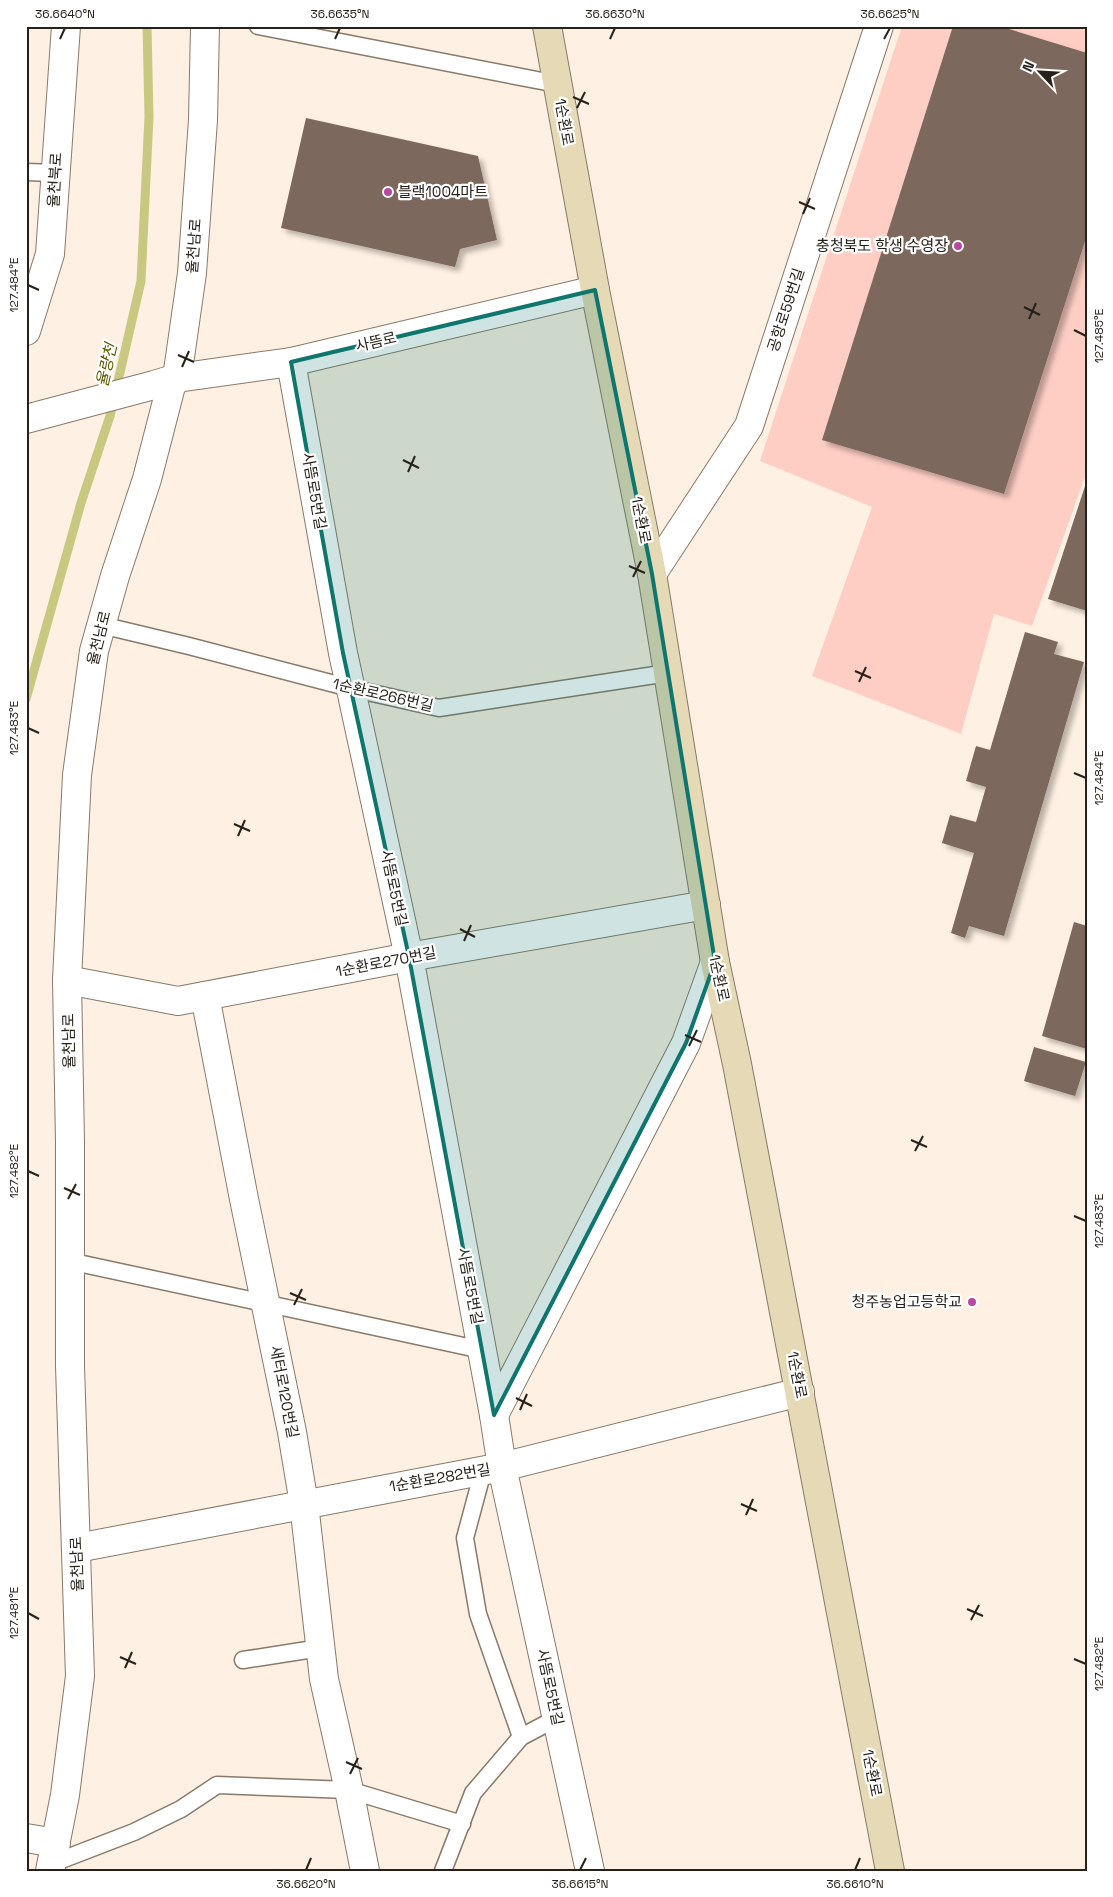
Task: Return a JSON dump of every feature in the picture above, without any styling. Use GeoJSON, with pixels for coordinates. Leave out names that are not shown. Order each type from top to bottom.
{"type":"FeatureCollection","features":[{"type":"Feature","properties":{"kind":"main road","name":"1순환로"},"geometry":{"type":"LineString","coordinates":[[547,26],[596,290],[652,574],[715,962],[737,1064],[890,1871]]}},
{"type":"Feature","properties":{"kind":"street","name":"율천북로"},"geometry":{"type":"LineString","coordinates":[[26,331],[50,254],[66,26]]}},
{"type":"Feature","properties":{"kind":"street","name":"율천남로"},"geometry":{"type":"LineString","coordinates":[[52,1859],[65,1795],[80,1676],[70,1366],[70,1142],[67,980],[77,775],[94,651],[115,576],[147,479],[171,386],[166,382],[192,273],[203,120],[205,26]]}},
{"type":"Feature","properties":{"kind":"street","name":"공항로59번길"},"geometry":{"type":"LineString","coordinates":[[652,574],[749,426],[879,26]]}},
{"type":"Feature","properties":{"kind":"street","name":"사뜸로"},"geometry":{"type":"LineString","coordinates":[[29,418],[166,382],[291,362],[596,290]]}},
{"type":"Feature","properties":{"kind":"street","name":"사뜸로5번길"},"geometry":{"type":"LineString","coordinates":[[291,362],[350,688],[408,957],[494,1415],[492,1469],[557,1718],[590,1871]]}},
{"type":"Feature","properties":{"kind":"street","name":"1순환로270번길"},"geometry":{"type":"LineString","coordinates":[[67,980],[178,1001],[408,957],[706,904]]}},
{"type":"Feature","properties":{"kind":"street"},"geometry":{"type":"LineString","coordinates":[[494,1415],[686,1043],[715,962]]}},
{"type":"Feature","properties":{"kind":"street","name":"새터로120번길"},"geometry":{"type":"LineString","coordinates":[[206,996],[244,1199],[292,1432],[304,1504],[324,1679],[365,1871]]}},
{"type":"Feature","properties":{"kind":"street","name":"1순환로282번길"},"geometry":{"type":"LineString","coordinates":[[77,1548],[492,1469],[800,1392]]}},
{"type":"Feature","properties":{"kind":"street"},"geometry":{"type":"LineString","coordinates":[[26,1838],[52,1859]]}},
{"type":"Feature","properties":{"kind":"lane","name":"1순환로"},"geometry":{"type":"LineString","coordinates":[[258,26],[557,84]]}},
{"type":"Feature","properties":{"kind":"lane"},"geometry":{"type":"LineString","coordinates":[[26,172],[55,173]]}},
{"type":"Feature","properties":{"kind":"lane","name":"1순환로266번길"},"geometry":{"type":"LineString","coordinates":[[101,626],[189,646],[350,688],[439,708],[668,673]]}},
{"type":"Feature","properties":{"kind":"lane"},"geometry":{"type":"LineString","coordinates":[[69,1261],[482,1350]]}},
{"type":"Feature","properties":{"kind":"lane","name":"사뜸로5번길"},"geometry":{"type":"LineString","coordinates":[[492,1469],[465,1538],[478,1614],[521,1737]]}},
{"type":"Feature","properties":{"kind":"lane"},"geometry":{"type":"LineString","coordinates":[[243,1660],[320,1648]]}},
{"type":"Feature","properties":{"kind":"lane"},"geometry":{"type":"LineString","coordinates":[[443,1871],[473,1793],[521,1737],[557,1718]]}},
{"type":"Feature","properties":{"kind":"lane"},"geometry":{"type":"LineString","coordinates":[[52,1859],[134,1832],[180,1809],[217,1785],[349,1790],[462,1824]]}},
{"type":"Feature","properties":{"kind":"highlighted area"},"geometry":{"type":"Polygon","coordinates":[[[595,290],[652,574],[715,962],[686,1043],[494,1415],[409,957],[343,653],[291,362],[595,290]]]}},
{"type":"Feature","properties":{"kind":"shaded area","name":"충청북도 학생 수영장"},"geometry":{"type":"Polygon","coordinates":[[[902,26],[1074,26],[1087,31],[1087,471],[1032,626],[994,614],[961,734],[812,676],[872,507],[760,461],[902,26]]]}},
{"type":"Feature","properties":{"kind":"building"},"geometry":{"type":"Polygon","coordinates":[[[953,26],[999,26],[1087,53],[1087,235],[1004,494],[822,440],[953,26]]]}},
{"type":"Feature","properties":{"kind":"building","name":"블랙1004마트"},"geometry":{"type":"Polygon","coordinates":[[[306,118],[478,156],[497,240],[460,249],[455,267],[281,228],[306,118]]]}},
{"type":"Feature","properties":{"kind":"building"},"geometry":{"type":"Polygon","coordinates":[[[1087,480],[1087,611],[1048,599],[1087,480]]]}},
{"type":"Feature","properties":{"kind":"building"},"geometry":{"type":"Polygon","coordinates":[[[1025,632],[1058,642],[1054,654],[1084,662],[1004,936],[969,926],[965,938],[951,933],[974,853],[942,843],[950,815],[976,822],[986,787],[966,781],[976,746],[990,750],[1025,632]]]}},
{"type":"Feature","properties":{"kind":"building"},"geometry":{"type":"Polygon","coordinates":[[[1074,922],[1087,926],[1087,1049],[1042,1036],[1074,922]]]}},
{"type":"Feature","properties":{"kind":"building"},"geometry":{"type":"Polygon","coordinates":[[[1034,1047],[1086,1062],[1075,1096],[1024,1081],[1034,1047]]]}},
{"type":"Feature","properties":{"kind":"waterway","name":"율량천"},"geometry":{"type":"LineString","coordinates":[[26,699],[81,503],[110,416],[141,281],[149,117],[147,26]]}},
{"type":"Feature","properties":{"kind":"place","name":"블랙1004마트"},"geometry":{"type":"Point","coordinates":[388,192]}},
{"type":"Feature","properties":{"kind":"place","name":"충청북도 학생 수영장"},"geometry":{"type":"Point","coordinates":[958,246]}},
{"type":"Feature","properties":{"kind":"place","name":"청주농업고등학교"},"geometry":{"type":"Point","coordinates":[972,1302]}}]}
